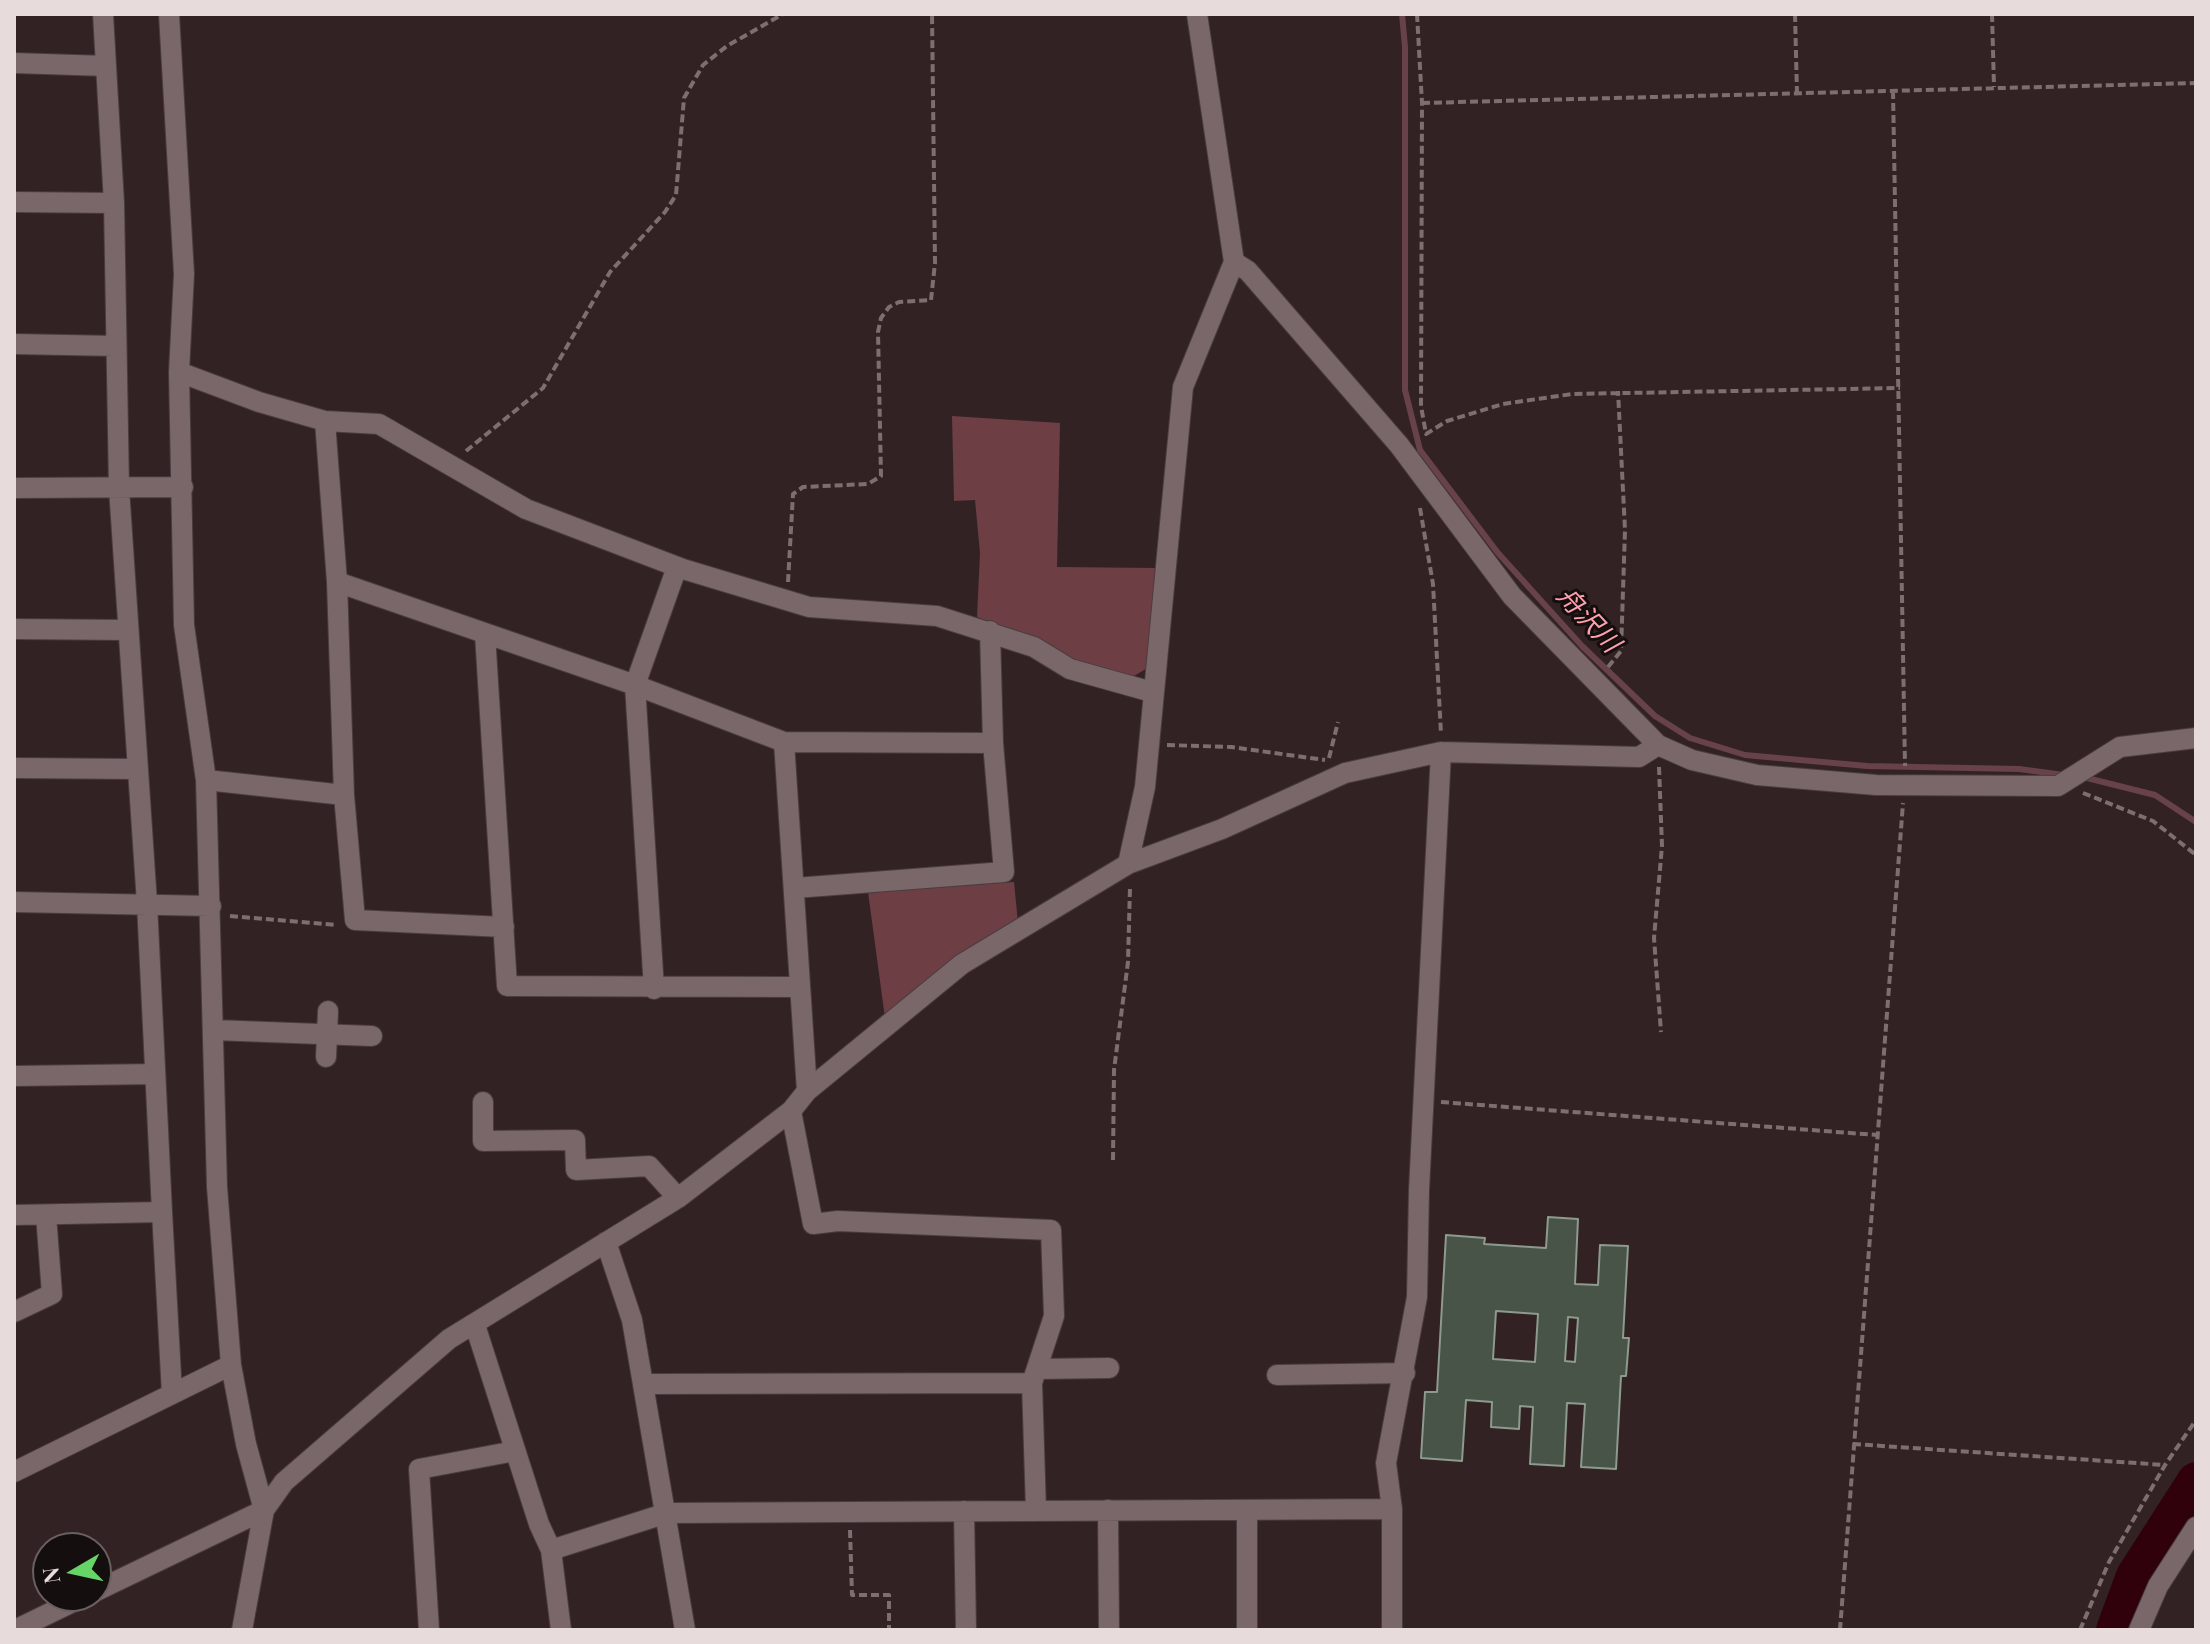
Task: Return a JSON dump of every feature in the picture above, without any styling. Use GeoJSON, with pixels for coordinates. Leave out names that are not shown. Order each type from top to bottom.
{"type":"FeatureCollection","features":[{"type":"Feature","properties":{"kind":"street"},"geometry":{"type":"LineString","coordinates":[[103,14],[114,203],[119,488],[147,903],[172,1394]]}},
{"type":"Feature","properties":{"kind":"street"},"geometry":{"type":"LineString","coordinates":[[169,14],[184,274],[179,372],[184,625],[206,780],[212,910],[217,1187],[231,1365],[246,1444],[264,1510]]}},
{"type":"Feature","properties":{"kind":"street"},"geometry":{"type":"LineString","coordinates":[[1128,864],[1145,787],[1183,387],[1234,262],[1197,14]]}},
{"type":"Feature","properties":{"kind":"street"},"geometry":{"type":"LineString","coordinates":[[14,63],[106,66]]}},
{"type":"Feature","properties":{"kind":"street"},"geometry":{"type":"LineString","coordinates":[[14,202],[114,203]]}},
{"type":"Feature","properties":{"kind":"street"},"geometry":{"type":"LineString","coordinates":[[1234,262],[1248,271],[1405,454],[1512,596],[1658,745],[1692,760],[1757,775],[1876,785],[2058,786],[2120,747],[2196,738]]}},
{"type":"Feature","properties":{"kind":"street"},"geometry":{"type":"LineString","coordinates":[[14,344],[116,346]]}},
{"type":"Feature","properties":{"kind":"street"},"geometry":{"type":"LineString","coordinates":[[179,372],[259,402],[325,421],[379,424],[452,463],[526,509],[677,567],[809,607],[937,616],[1034,647],[1070,669],[1152,692]]}},
{"type":"Feature","properties":{"kind":"street"},"geometry":{"type":"LineString","coordinates":[[325,421],[337,582],[344,795],[355,920],[504,927]]}},
{"type":"Feature","properties":{"kind":"street"},"geometry":{"type":"LineString","coordinates":[[14,488],[183,487]]}},
{"type":"Feature","properties":{"kind":"street"},"geometry":{"type":"LineString","coordinates":[[654,989],[635,685],[677,567]]}},
{"type":"Feature","properties":{"kind":"street"},"geometry":{"type":"LineString","coordinates":[[337,582],[635,685],[784,742],[993,743]]}},
{"type":"Feature","properties":{"kind":"street"},"geometry":{"type":"LineString","coordinates":[[14,629],[127,630]]}},
{"type":"Feature","properties":{"kind":"street"},"geometry":{"type":"LineString","coordinates":[[795,888],[1004,872],[993,743],[990,631]]}},
{"type":"Feature","properties":{"kind":"street"},"geometry":{"type":"LineString","coordinates":[[485,634],[507,986],[654,989],[799,987]]}},
{"type":"Feature","properties":{"kind":"street"},"geometry":{"type":"LineString","coordinates":[[784,742],[807,1091]]}},
{"type":"Feature","properties":{"kind":"street"},"geometry":{"type":"LineString","coordinates":[[242,1630],[264,1510],[284,1482],[449,1339],[678,1198],[791,1111],[807,1091],[962,964],[1128,864],[1222,829],[1332,769],[1441,752],[1639,757],[1658,745]]}},
{"type":"Feature","properties":{"kind":"street"},"geometry":{"type":"LineString","coordinates":[[1392,1630],[1392,1509],[1386,1463],[1417,1297],[1423,1101],[1441,752]]}},
{"type":"Feature","properties":{"kind":"street"},"geometry":{"type":"LineString","coordinates":[[14,768],[137,769]]}},
{"type":"Feature","properties":{"kind":"street"},"geometry":{"type":"LineString","coordinates":[[206,780],[344,795]]}},
{"type":"Feature","properties":{"kind":"street"},"geometry":{"type":"LineString","coordinates":[[14,902],[147,903],[212,910]]}},
{"type":"Feature","properties":{"kind":"street"},"geometry":{"type":"LineString","coordinates":[[326,1057],[328,1011]]}},
{"type":"Feature","properties":{"kind":"street"},"geometry":{"type":"LineString","coordinates":[[214,1030],[372,1036]]}},
{"type":"Feature","properties":{"kind":"street"},"geometry":{"type":"LineString","coordinates":[[14,1076],[155,1074]]}},
{"type":"Feature","properties":{"kind":"street"},"geometry":{"type":"LineString","coordinates":[[483,1102],[483,1141],[575,1140],[576,1170],[649,1166],[678,1198]]}},
{"type":"Feature","properties":{"kind":"street"},"geometry":{"type":"LineString","coordinates":[[791,1111],[813,1224],[838,1221],[1051,1230],[1054,1316],[1034,1376],[1036,1511]]}},
{"type":"Feature","properties":{"kind":"street"},"geometry":{"type":"LineString","coordinates":[[14,1215],[162,1212]]}},
{"type":"Feature","properties":{"kind":"street"},"geometry":{"type":"LineString","coordinates":[[14,1312],[52,1294],[46,1215]]}},
{"type":"Feature","properties":{"kind":"street"},"geometry":{"type":"LineString","coordinates":[[606,1242],[632,1320],[685,1630]]}},
{"type":"Feature","properties":{"kind":"street"},"geometry":{"type":"LineString","coordinates":[[475,1325],[515,1451],[551,1550],[561,1630]]}},
{"type":"Feature","properties":{"kind":"street"},"geometry":{"type":"LineString","coordinates":[[14,1472],[231,1365]]}},
{"type":"Feature","properties":{"kind":"street"},"geometry":{"type":"LineString","coordinates":[[644,1384],[1034,1376],[1109,1368]]}},
{"type":"Feature","properties":{"kind":"street"},"geometry":{"type":"LineString","coordinates":[[1277,1375],[1405,1373]]}},
{"type":"Feature","properties":{"kind":"street"},"geometry":{"type":"LineString","coordinates":[[429,1630],[419,1469],[515,1451]]}},
{"type":"Feature","properties":{"kind":"street"},"geometry":{"type":"LineString","coordinates":[[551,1550],[667,1513],[1392,1509]]}},
{"type":"Feature","properties":{"kind":"street"},"geometry":{"type":"LineString","coordinates":[[112,1583],[264,1510]]}},
{"type":"Feature","properties":{"kind":"street"},"geometry":{"type":"LineString","coordinates":[[1108,1510],[1109,1630]]}},
{"type":"Feature","properties":{"kind":"street"},"geometry":{"type":"LineString","coordinates":[[1247,1510],[1247,1630]]}},
{"type":"Feature","properties":{"kind":"street"},"geometry":{"type":"LineString","coordinates":[[964,1511],[966,1630]]}},
{"type":"Feature","properties":{"kind":"street"},"geometry":{"type":"LineString","coordinates":[[2139,1630],[2158,1586],[2196,1527]]}},
{"type":"Feature","properties":{"kind":"street"},"geometry":{"type":"LineString","coordinates":[[15,1630],[52,1612]]}},
{"type":"Feature","properties":{"kind":"path"},"geometry":{"type":"LineString","coordinates":[[452,463],[543,388],[610,272],[665,212],[676,195],[684,98],[703,65],[727,46],[783,14]]}},
{"type":"Feature","properties":{"kind":"path"},"geometry":{"type":"LineString","coordinates":[[782,599],[790,574],[793,494],[803,487],[868,484],[881,476],[878,332],[881,318],[889,307],[899,302],[931,300],[935,263],[932,14]]}},
{"type":"Feature","properties":{"kind":"path"},"geometry":{"type":"LineString","coordinates":[[1417,14],[1422,103],[1421,406],[1426,434],[1447,421],[1503,404],[1618,391],[1900,388]]}},
{"type":"Feature","properties":{"kind":"path"},"geometry":{"type":"LineString","coordinates":[[1795,14],[1797,94]]}},
{"type":"Feature","properties":{"kind":"path"},"geometry":{"type":"LineString","coordinates":[[1992,14],[1994,87]]}},
{"type":"Feature","properties":{"kind":"path"},"geometry":{"type":"LineString","coordinates":[[1422,103],[2196,83]]}},
{"type":"Feature","properties":{"kind":"path"},"geometry":{"type":"LineString","coordinates":[[1893,91],[1905,752]]}},
{"type":"Feature","properties":{"kind":"path"},"geometry":{"type":"LineString","coordinates":[[1614,661],[1621,651],[1625,530],[1618,391]]}},
{"type":"Feature","properties":{"kind":"path"},"geometry":{"type":"LineString","coordinates":[[1405,454],[1433,584],[1435,645],[1441,684],[1441,752]]}},
{"type":"Feature","properties":{"kind":"path"},"geometry":{"type":"LineString","coordinates":[[1148,745],[1231,747],[1332,769],[1338,722]]}},
{"type":"Feature","properties":{"kind":"path"},"geometry":{"type":"LineString","coordinates":[[1658,745],[1662,846],[1654,938],[1661,1032]]}},
{"type":"Feature","properties":{"kind":"path"},"geometry":{"type":"LineString","coordinates":[[1840,1630],[1905,783]]}},
{"type":"Feature","properties":{"kind":"path"},"geometry":{"type":"LineString","coordinates":[[2058,786],[2099,798],[2153,821],[2196,855]]}},
{"type":"Feature","properties":{"kind":"path"},"geometry":{"type":"LineString","coordinates":[[1113,1160],[1114,1070],[1128,962],[1128,864]]}},
{"type":"Feature","properties":{"kind":"path"},"geometry":{"type":"LineString","coordinates":[[212,910],[347,926],[355,920]]}},
{"type":"Feature","properties":{"kind":"path"},"geometry":{"type":"LineString","coordinates":[[1423,1101],[1877,1135]]}},
{"type":"Feature","properties":{"kind":"path"},"geometry":{"type":"LineString","coordinates":[[2080,1630],[2109,1562],[2165,1465],[2196,1420]]}},
{"type":"Feature","properties":{"kind":"path"},"geometry":{"type":"LineString","coordinates":[[1853,1444],[2165,1465]]}},
{"type":"Feature","properties":{"kind":"path"},"geometry":{"type":"LineString","coordinates":[[850,1512],[852,1595],[889,1595],[889,1630]]}},
{"type":"Feature","properties":{"kind":"shaded area"},"geometry":{"type":"Polygon","coordinates":[[[952,416],[1060,423],[1057,567],[1157,568],[1146,669],[1132,677],[1079,661],[977,617],[980,553],[975,500],[954,501],[952,416]]]}},
{"type":"Feature","properties":{"kind":"shaded area"},"geometry":{"type":"Polygon","coordinates":[[[1014,882],[1018,923],[885,1018],[868,892],[1014,882]]]}},
{"type":"Feature","properties":{"kind":"building"},"geometry":{"type":"Polygon","coordinates":[[[1548,1217],[1578,1219],[1575,1284],[1598,1285],[1600,1245],[1628,1246],[1623,1338],[1629,1338],[1626,1376],[1621,1376],[1616,1469],[1581,1467],[1585,1404],[1567,1403],[1564,1466],[1530,1464],[1533,1407],[1520,1406],[1519,1429],[1491,1427],[1492,1402],[1466,1400],[1462,1461],[1421,1458],[1425,1392],[1437,1392],[1446,1235],[1485,1238],[1484,1244],[1546,1248],[1548,1217]],[[1496,1311],[1493,1359],[1535,1362],[1538,1314],[1496,1311]],[[1568,1317],[1565,1361],[1575,1362],[1578,1318],[1568,1317]]]}},
{"type":"Feature","properties":{"kind":"waterway","name":"舟沢川"},"geometry":{"type":"LineString","coordinates":[[1402,14],[1405,47],[1405,390],[1420,450],[1498,553],[1582,646],[1655,716],[1690,738],[1745,755],[1867,766],[2019,769],[2064,775]]}},
{"type":"Feature","properties":{"kind":"waterway","name":"舟沢川"},"geometry":{"type":"LineString","coordinates":[[2083,777],[2155,795],[2196,822]]}},
{"type":"Feature","properties":{"kind":"waterway"},"geometry":{"type":"LineString","coordinates":[[2115,1630],[2135,1576],[2196,1481]]}}]}
